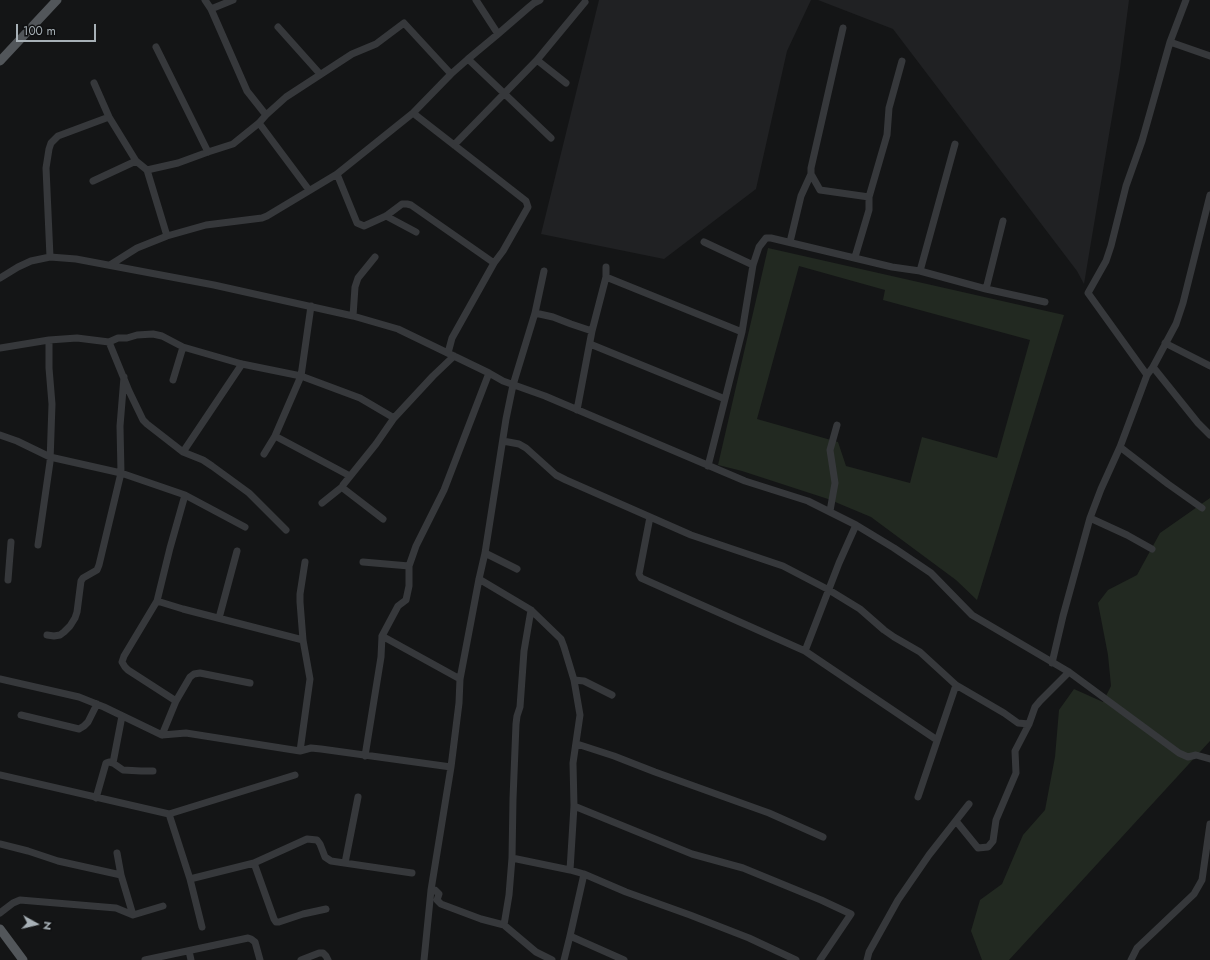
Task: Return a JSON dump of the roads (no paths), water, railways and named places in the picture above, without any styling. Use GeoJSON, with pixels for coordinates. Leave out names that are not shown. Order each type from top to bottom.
{"type":"FeatureCollection","features":[{"type":"Feature","properties":{"kind":"main road"},"geometry":{"type":"LineString","coordinates":[[0,60],[56,0]]}},
{"type":"Feature","properties":{"kind":"main road"},"geometry":{"type":"LineString","coordinates":[[1,931],[23,960]]}},
{"type":"Feature","properties":{"kind":"street"},"geometry":{"type":"LineString","coordinates":[[205,0],[211,10],[247,91],[266,115]]}},
{"type":"Feature","properties":{"kind":"street"},"geometry":{"type":"LineString","coordinates":[[211,10],[233,0]]}},
{"type":"Feature","properties":{"kind":"street"},"geometry":{"type":"LineString","coordinates":[[476,0],[498,34]]}},
{"type":"Feature","properties":{"kind":"street"},"geometry":{"type":"LineString","coordinates":[[110,265],[137,248],[167,236],[206,225],[262,218],[273,213],[337,174],[413,113],[451,74],[528,8],[540,0]]}},
{"type":"Feature","properties":{"kind":"street"},"geometry":{"type":"LineString","coordinates":[[1147,375],[1088,293],[1106,261],[1126,186],[1142,141],[1170,42],[1186,0]]}},
{"type":"Feature","properties":{"kind":"street"},"geometry":{"type":"LineString","coordinates":[[454,145],[537,60],[585,2]]}},
{"type":"Feature","properties":{"kind":"street"},"geometry":{"type":"LineString","coordinates":[[147,170],[178,163],[233,144],[286,97],[352,54],[376,44],[404,23],[451,74]]}},
{"type":"Feature","properties":{"kind":"street"},"geometry":{"type":"LineString","coordinates":[[278,27],[320,74]]}},
{"type":"Feature","properties":{"kind":"street"},"geometry":{"type":"LineString","coordinates":[[790,242],[801,196],[811,174],[811,168],[843,28]]}},
{"type":"Feature","properties":{"kind":"street"},"geometry":{"type":"LineString","coordinates":[[1170,42],[1210,56]]}},
{"type":"Feature","properties":{"kind":"street"},"geometry":{"type":"LineString","coordinates":[[156,47],[208,152]]}},
{"type":"Feature","properties":{"kind":"street"},"geometry":{"type":"LineString","coordinates":[[468,59],[551,138]]}},
{"type":"Feature","properties":{"kind":"street"},"geometry":{"type":"LineString","coordinates":[[537,60],[566,82]]}},
{"type":"Feature","properties":{"kind":"street"},"geometry":{"type":"LineString","coordinates":[[855,258],[869,210],[869,197],[887,135],[889,108],[902,62]]}},
{"type":"Feature","properties":{"kind":"street"},"geometry":{"type":"LineString","coordinates":[[94,83],[109,118],[136,161],[147,170],[167,236]]}},
{"type":"Feature","properties":{"kind":"street"},"geometry":{"type":"LineString","coordinates":[[322,503],[342,487],[376,444],[394,418],[451,355],[452,338],[494,263],[503,251],[528,207],[526,201],[413,113]]}},
{"type":"Feature","properties":{"kind":"street"},"geometry":{"type":"LineString","coordinates":[[50,257],[46,168],[51,143],[58,136],[109,118]]}},
{"type":"Feature","properties":{"kind":"street"},"geometry":{"type":"LineString","coordinates":[[259,122],[309,190]]}},
{"type":"Feature","properties":{"kind":"street"},"geometry":{"type":"LineString","coordinates":[[920,271],[955,144]]}},
{"type":"Feature","properties":{"kind":"street"},"geometry":{"type":"LineString","coordinates":[[93,181],[136,161]]}},
{"type":"Feature","properties":{"kind":"street"},"geometry":{"type":"LineString","coordinates":[[337,174],[357,223],[364,226],[386,216],[402,204],[411,205],[494,263]]}},
{"type":"Feature","properties":{"kind":"street"},"geometry":{"type":"LineString","coordinates":[[811,174],[820,190],[869,197]]}},
{"type":"Feature","properties":{"kind":"street"},"geometry":{"type":"LineString","coordinates":[[1052,663],[1063,616],[1090,518],[1120,447],[1147,375],[1153,367],[1176,324],[1183,303],[1210,195]]}},
{"type":"Feature","properties":{"kind":"street"},"geometry":{"type":"LineString","coordinates":[[386,216],[416,232]]}},
{"type":"Feature","properties":{"kind":"street"},"geometry":{"type":"LineString","coordinates":[[986,289],[1003,222]]}},
{"type":"Feature","properties":{"kind":"street"},"geometry":{"type":"LineString","coordinates":[[708,466],[742,332],[753,265],[759,247],[766,238],[790,242],[892,268],[920,271],[986,289],[1044,302]]}},
{"type":"Feature","properties":{"kind":"street"},"geometry":{"type":"LineString","coordinates":[[704,242],[753,265]]}},
{"type":"Feature","properties":{"kind":"street"},"geometry":{"type":"LineString","coordinates":[[0,278],[18,267],[50,257],[76,259],[214,285],[311,306],[398,329],[489,373],[503,382],[545,396],[745,482],[808,501],[856,524],[931,573],[972,615],[1071,674],[1183,755],[1188,757],[1196,755],[1210,759]]}},
{"type":"Feature","properties":{"kind":"street"},"geometry":{"type":"LineString","coordinates":[[353,316],[355,287],[358,278],[375,257]]}},
{"type":"Feature","properties":{"kind":"street"},"geometry":{"type":"LineString","coordinates":[[577,410],[592,331],[606,277],[606,266]]}},
{"type":"Feature","properties":{"kind":"street"},"geometry":{"type":"LineString","coordinates":[[424,960],[431,890],[451,767],[459,703],[460,679],[485,553],[513,385],[535,313],[544,271]]}},
{"type":"Feature","properties":{"kind":"street"},"geometry":{"type":"LineString","coordinates":[[606,277],[742,332]]}},
{"type":"Feature","properties":{"kind":"street"},"geometry":{"type":"LineString","coordinates":[[264,454],[275,436],[301,376],[311,306]]}},
{"type":"Feature","properties":{"kind":"street"},"geometry":{"type":"LineString","coordinates":[[535,313],[553,317],[592,331]]}},
{"type":"Feature","properties":{"kind":"street"},"geometry":{"type":"LineString","coordinates":[[0,348],[49,340],[76,338],[109,342],[118,338],[127,338],[137,334],[153,334],[162,336],[183,347],[242,364],[301,376],[360,398],[394,418]]}},
{"type":"Feature","properties":{"kind":"street"},"geometry":{"type":"LineString","coordinates":[[38,545],[50,457],[52,412],[49,340]]}},
{"type":"Feature","properties":{"kind":"street"},"geometry":{"type":"LineString","coordinates":[[109,342],[146,424],[183,452],[203,460],[243,489],[286,530]]}},
{"type":"Feature","properties":{"kind":"street"},"geometry":{"type":"LineString","coordinates":[[1165,343],[1210,366]]}},
{"type":"Feature","properties":{"kind":"street"},"geometry":{"type":"LineString","coordinates":[[590,344],[725,399]]}},
{"type":"Feature","properties":{"kind":"street"},"geometry":{"type":"LineString","coordinates":[[172,380],[183,347]]}},
{"type":"Feature","properties":{"kind":"street"},"geometry":{"type":"LineString","coordinates":[[183,452],[242,364]]}},
{"type":"Feature","properties":{"kind":"street"},"geometry":{"type":"LineString","coordinates":[[1153,367],[1198,423],[1210,435]]}},
{"type":"Feature","properties":{"kind":"street"},"geometry":{"type":"LineString","coordinates":[[365,756],[382,657],[382,636],[398,606],[406,600],[409,586],[409,566],[416,546],[444,490],[489,373]]}},
{"type":"Feature","properties":{"kind":"street"},"geometry":{"type":"LineString","coordinates":[[47,635],[60,635],[75,618],[78,612],[81,580],[97,570],[100,565],[121,473],[120,426],[124,377]]}},
{"type":"Feature","properties":{"kind":"street"},"geometry":{"type":"LineString","coordinates":[[830,511],[835,482],[830,450],[838,425]]}},
{"type":"Feature","properties":{"kind":"street"},"geometry":{"type":"LineString","coordinates":[[0,434],[50,457],[121,473],[185,495],[245,527]]}},
{"type":"Feature","properties":{"kind":"street"},"geometry":{"type":"LineString","coordinates":[[275,436],[350,476]]}},
{"type":"Feature","properties":{"kind":"street"},"geometry":{"type":"LineString","coordinates":[[503,441],[519,444],[526,448],[556,475],[566,480],[691,535],[783,566],[829,590],[860,609],[889,633],[920,652],[956,685],[1004,713],[1018,723],[1029,724]]}},
{"type":"Feature","properties":{"kind":"street"},"geometry":{"type":"LineString","coordinates":[[1120,447],[1202,508]]}},
{"type":"Feature","properties":{"kind":"street"},"geometry":{"type":"LineString","coordinates":[[342,487],[383,519]]}},
{"type":"Feature","properties":{"kind":"street"},"geometry":{"type":"LineString","coordinates":[[176,701],[128,670],[122,662],[124,656],[157,601],[185,495]]}},
{"type":"Feature","properties":{"kind":"street"},"geometry":{"type":"LineString","coordinates":[[650,517],[639,574],[641,578],[805,651],[937,740]]}},
{"type":"Feature","properties":{"kind":"street"},"geometry":{"type":"LineString","coordinates":[[1090,518],[1127,535],[1152,549]]}},
{"type":"Feature","properties":{"kind":"street"},"geometry":{"type":"LineString","coordinates":[[805,651],[839,563],[856,524]]}},
{"type":"Feature","properties":{"kind":"street"},"geometry":{"type":"LineString","coordinates":[[8,580],[11,542]]}},
{"type":"Feature","properties":{"kind":"street"},"geometry":{"type":"LineString","coordinates":[[219,618],[237,551]]}},
{"type":"Feature","properties":{"kind":"street"},"geometry":{"type":"LineString","coordinates":[[485,553],[517,569]]}},
{"type":"Feature","properties":{"kind":"street"},"geometry":{"type":"LineString","coordinates":[[300,751],[310,679],[302,640],[300,594],[305,562]]}},
{"type":"Feature","properties":{"kind":"street"},"geometry":{"type":"LineString","coordinates":[[363,562],[409,566]]}},
{"type":"Feature","properties":{"kind":"street"},"geometry":{"type":"LineString","coordinates":[[0,568],[8,569]]}},
{"type":"Feature","properties":{"kind":"street"},"geometry":{"type":"LineString","coordinates":[[479,579],[531,610],[562,639],[574,680],[580,714],[577,744],[573,763],[574,806],[570,870]]}},
{"type":"Feature","properties":{"kind":"street"},"geometry":{"type":"LineString","coordinates":[[157,601],[302,640]]}},
{"type":"Feature","properties":{"kind":"street"},"geometry":{"type":"LineString","coordinates":[[504,925],[509,895],[512,858],[516,724],[520,707],[524,651],[531,610]]}},
{"type":"Feature","properties":{"kind":"street"},"geometry":{"type":"LineString","coordinates":[[382,636],[460,679]]}},
{"type":"Feature","properties":{"kind":"street"},"geometry":{"type":"LineString","coordinates":[[162,735],[176,701],[190,677],[194,674],[200,673],[250,682]]}},
{"type":"Feature","properties":{"kind":"street"},"geometry":{"type":"LineString","coordinates":[[956,821],[978,848],[988,847],[993,841],[996,820],[1016,773],[1015,751],[1040,701],[1071,674]]}},
{"type":"Feature","properties":{"kind":"street"},"geometry":{"type":"LineString","coordinates":[[0,679],[79,697],[104,707],[162,735],[186,733],[202,734],[300,751],[311,748],[451,767]]}},
{"type":"Feature","properties":{"kind":"street"},"geometry":{"type":"LineString","coordinates":[[574,680],[584,681],[612,695]]}},
{"type":"Feature","properties":{"kind":"street"},"geometry":{"type":"LineString","coordinates":[[918,797],[956,685]]}},
{"type":"Feature","properties":{"kind":"street"},"geometry":{"type":"LineString","coordinates":[[21,715],[79,729],[88,722],[97,704]]}},
{"type":"Feature","properties":{"kind":"street"},"geometry":{"type":"LineString","coordinates":[[113,763],[122,716]]}},
{"type":"Feature","properties":{"kind":"street"},"geometry":{"type":"LineString","coordinates":[[577,744],[614,756],[769,813],[823,836]]}},
{"type":"Feature","properties":{"kind":"street"},"geometry":{"type":"LineString","coordinates":[[96,798],[106,763],[113,763],[123,770],[153,771]]}},
{"type":"Feature","properties":{"kind":"street"},"geometry":{"type":"LineString","coordinates":[[0,776],[169,814],[295,775]]}},
{"type":"Feature","properties":{"kind":"street"},"geometry":{"type":"LineString","coordinates":[[345,863],[358,797]]}},
{"type":"Feature","properties":{"kind":"street"},"geometry":{"type":"LineString","coordinates":[[867,960],[869,952],[898,900],[929,855],[969,804]]}},
{"type":"Feature","properties":{"kind":"street"},"geometry":{"type":"LineString","coordinates":[[574,806],[692,854],[743,868],[851,914],[820,960]]}},
{"type":"Feature","properties":{"kind":"street"},"geometry":{"type":"LineString","coordinates":[[169,814],[190,879],[202,927]]}},
{"type":"Feature","properties":{"kind":"street"},"geometry":{"type":"LineString","coordinates":[[1131,960],[1137,948],[1194,894],[1202,880],[1210,824]]}},
{"type":"Feature","properties":{"kind":"street"},"geometry":{"type":"LineString","coordinates":[[190,879],[254,863],[307,839],[318,840],[325,857],[331,861],[412,873]]}},
{"type":"Feature","properties":{"kind":"street"},"geometry":{"type":"LineString","coordinates":[[0,844],[58,861],[122,875]]}},
{"type":"Feature","properties":{"kind":"street"},"geometry":{"type":"LineString","coordinates":[[117,853],[133,915]]}},
{"type":"Feature","properties":{"kind":"street"},"geometry":{"type":"LineString","coordinates":[[512,858],[584,874],[626,892],[742,935],[796,960]]}},
{"type":"Feature","properties":{"kind":"street"},"geometry":{"type":"LineString","coordinates":[[254,863],[276,922],[326,909]]}},
{"type":"Feature","properties":{"kind":"street"},"geometry":{"type":"LineString","coordinates":[[564,960],[584,874]]}},
{"type":"Feature","properties":{"kind":"street"},"geometry":{"type":"LineString","coordinates":[[1202,880],[1210,883]]}},
{"type":"Feature","properties":{"kind":"street"},"geometry":{"type":"LineString","coordinates":[[431,890],[435,890],[439,894],[437,900],[440,904],[504,925],[536,952],[552,960]]}},
{"type":"Feature","properties":{"kind":"street"},"geometry":{"type":"LineString","coordinates":[[0,913],[13,903],[20,900],[116,908],[133,915],[163,906]]}},
{"type":"Feature","properties":{"kind":"street"},"geometry":{"type":"LineString","coordinates":[[570,936],[624,960]]}},
{"type":"Feature","properties":{"kind":"street"},"geometry":{"type":"LineString","coordinates":[[145,960],[248,938],[255,942],[260,960]]}},
{"type":"Feature","properties":{"kind":"street"},"geometry":{"type":"LineString","coordinates":[[189,951],[191,960]]}},
{"type":"Feature","properties":{"kind":"street"},"geometry":{"type":"LineString","coordinates":[[301,960],[319,952],[323,953],[328,960]]}}]}
